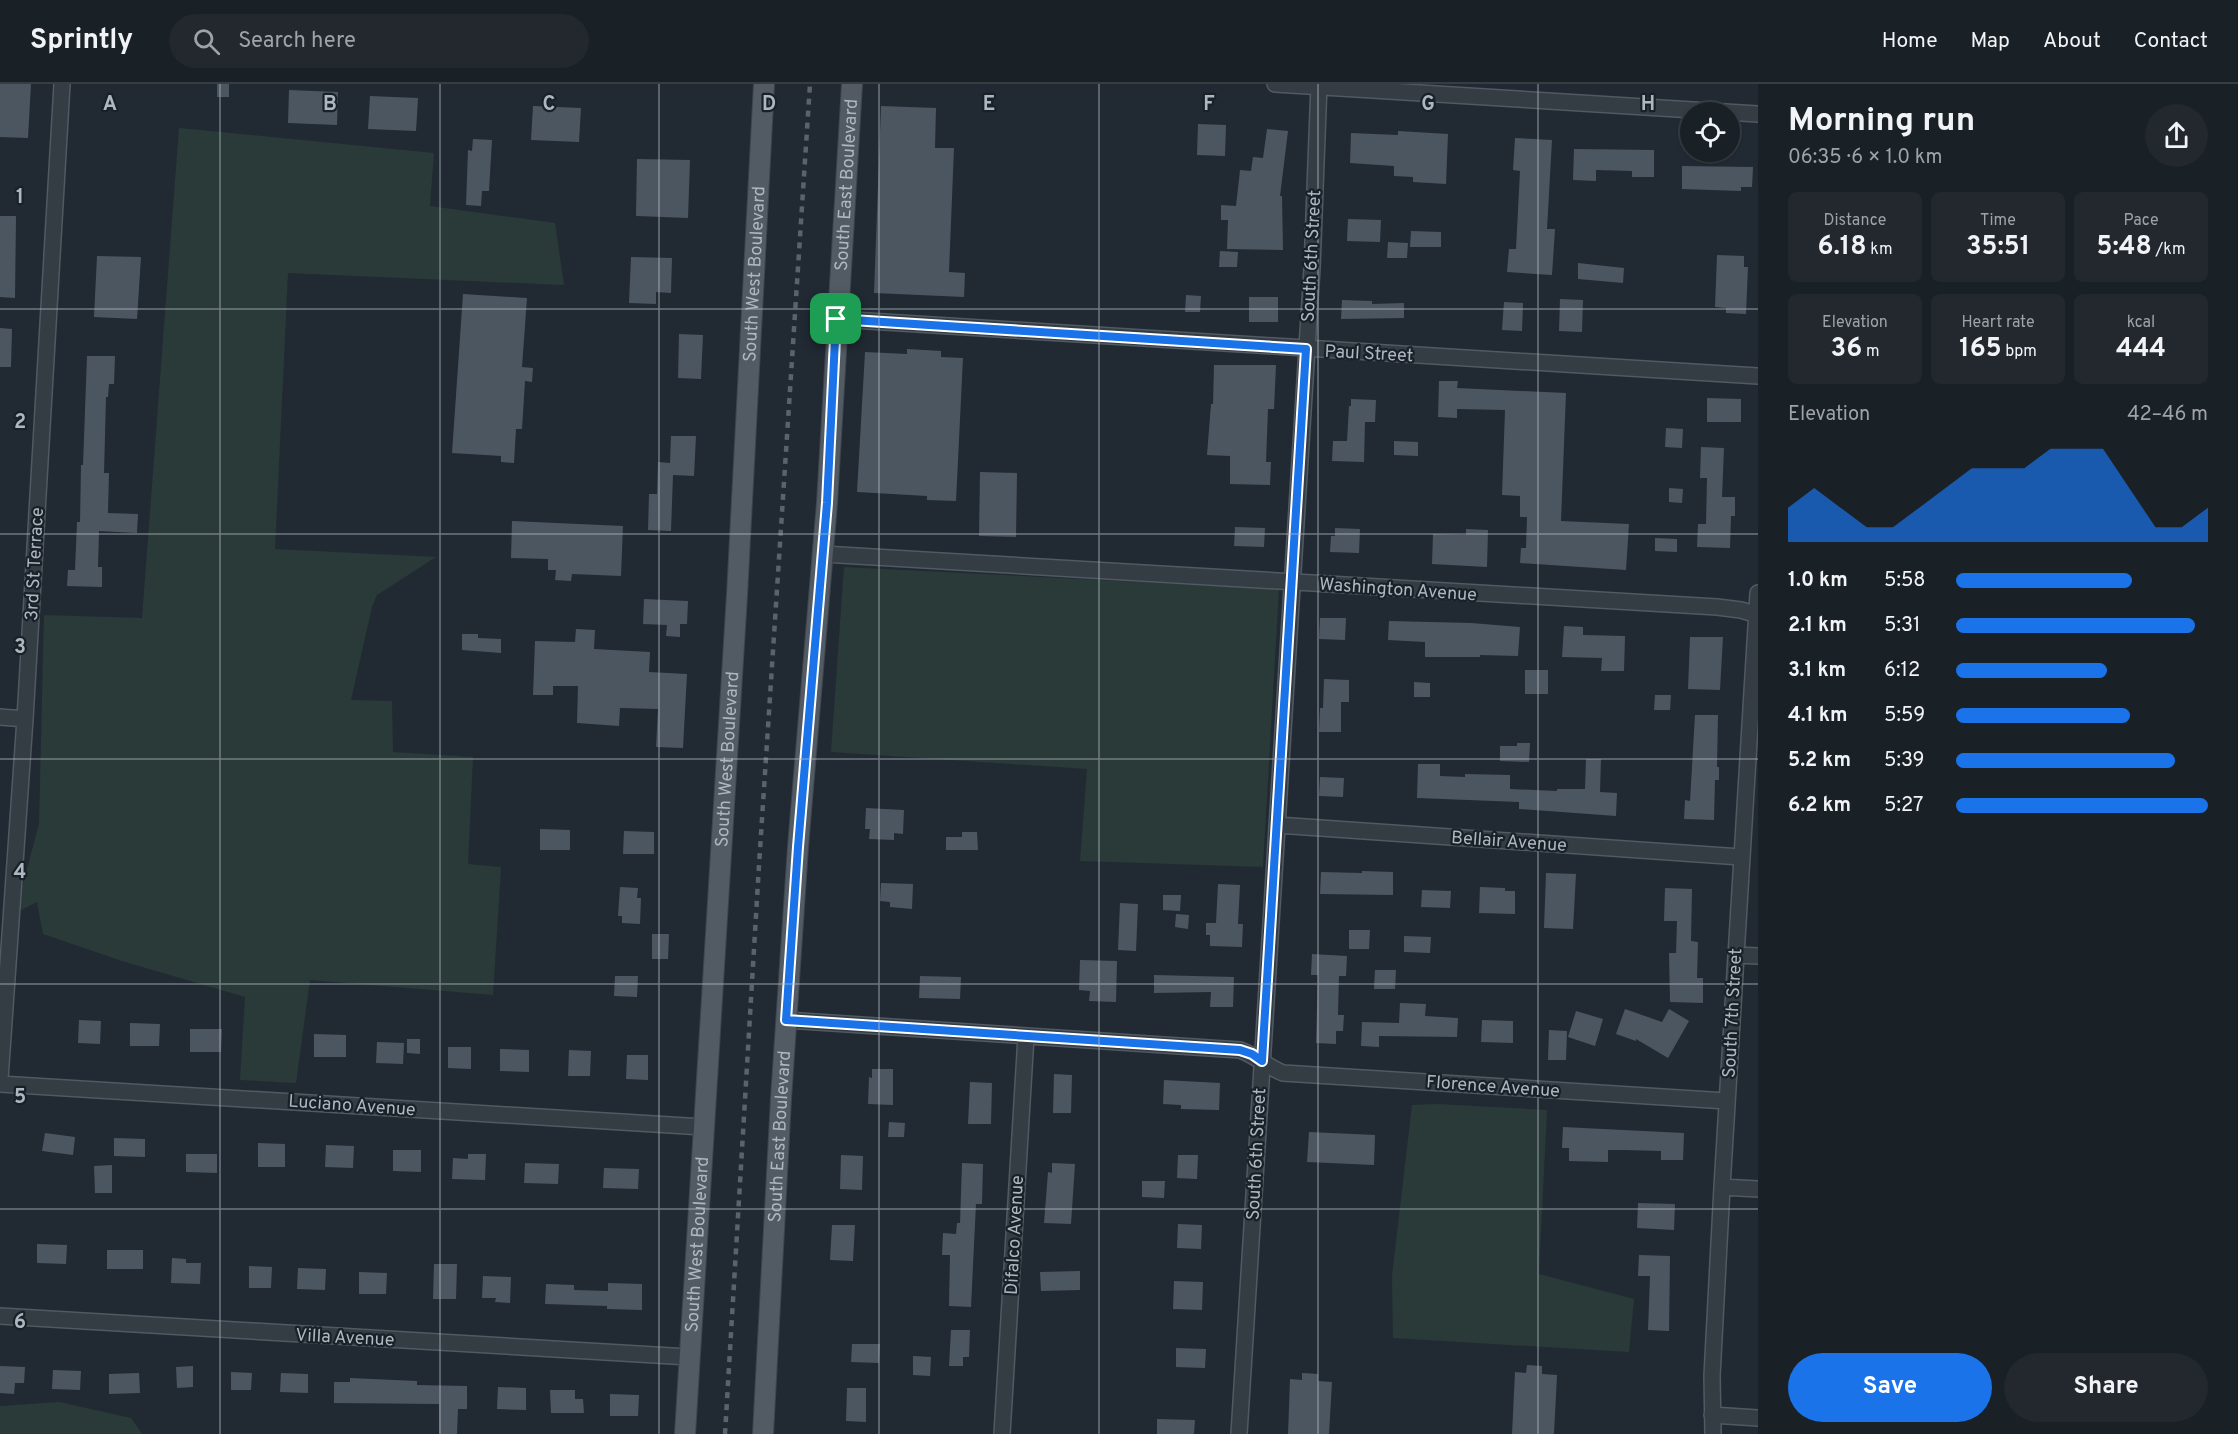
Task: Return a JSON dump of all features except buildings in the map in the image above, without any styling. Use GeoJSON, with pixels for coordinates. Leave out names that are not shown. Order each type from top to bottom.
{"type":"FeatureCollection","features":[{"type":"Feature","properties":{"kind":"main road","name":"South West Boulevard"},"geometry":{"type":"LineString","coordinates":[[685,1434],[737,595],[764,84]]}},
{"type":"Feature","properties":{"kind":"main road","name":"South East Boulevard"},"geometry":{"type":"LineString","coordinates":[[763,1434],[786,1020],[823,554],[852,84]]}},
{"type":"Feature","properties":{"kind":"street","name":"3rd St Terrace"},"geometry":{"type":"LineString","coordinates":[[0,1081],[25,719],[62,84]]}},
{"type":"Feature","properties":{"kind":"street"},"geometry":{"type":"LineString","coordinates":[[1275,84],[1758,114]]}},
{"type":"Feature","properties":{"kind":"street","name":"South 6th Street"},"geometry":{"type":"LineString","coordinates":[[1239,1434],[1306,349],[1319,85]]}},
{"type":"Feature","properties":{"kind":"street","name":"Paul Street"},"geometry":{"type":"LineString","coordinates":[[836,319],[1758,376]]}},
{"type":"Feature","properties":{"kind":"street","name":"Washington Avenue"},"geometry":{"type":"LineString","coordinates":[[823,554],[1717,607],[1757,615]]}},
{"type":"Feature","properties":{"kind":"street","name":"South 7th Street"},"geometry":{"type":"LineString","coordinates":[[1713,1434],[1712,1376],[1722,1187],[1758,593]]}},
{"type":"Feature","properties":{"kind":"street"},"geometry":{"type":"LineString","coordinates":[[0,717],[25,719]]}},
{"type":"Feature","properties":{"kind":"street","name":"Bellair Avenue"},"geometry":{"type":"LineString","coordinates":[[1277,825],[1742,857]]}},
{"type":"Feature","properties":{"kind":"street"},"geometry":{"type":"LineString","coordinates":[[1736,955],[1758,956]]}},
{"type":"Feature","properties":{"kind":"street","name":"Florence Avenue"},"geometry":{"type":"LineString","coordinates":[[786,1020],[1240,1050],[1252,1054],[1283,1073],[1727,1101]]}},
{"type":"Feature","properties":{"kind":"street","name":"Difalco Avenue"},"geometry":{"type":"LineString","coordinates":[[1002,1434],[1026,1036]]}},
{"type":"Feature","properties":{"kind":"street","name":"Luciano Avenue"},"geometry":{"type":"LineString","coordinates":[[0,1081],[703,1127]]}},
{"type":"Feature","properties":{"kind":"street"},"geometry":{"type":"LineString","coordinates":[[1722,1187],[1758,1189]]}},
{"type":"Feature","properties":{"kind":"street","name":"Villa Avenue"},"geometry":{"type":"LineString","coordinates":[[0,1316],[689,1357]]}},
{"type":"Feature","properties":{"kind":"street"},"geometry":{"type":"LineString","coordinates":[[1712,1415],[1758,1418]]}},
{"type":"Feature","properties":{"kind":"shaded area"},"geometry":{"type":"Polygon","coordinates":[[[179,128],[434,153],[430,206],[555,223],[564,285],[288,273],[275,549],[436,557],[377,595],[372,607],[351,700],[392,701],[393,752],[473,757],[468,864],[501,867],[493,995],[310,980],[296,1083],[240,1080],[245,997],[122,961],[43,934],[37,902],[15,913],[39,824],[44,615],[142,618],[179,128]]]}},
{"type":"Feature","properties":{"kind":"shaded area"},"geometry":{"type":"Polygon","coordinates":[[[844,567],[1279,589],[1263,867],[1080,861],[1087,769],[831,752],[844,567]]]}},
{"type":"Feature","properties":{"kind":"shaded area"},"geometry":{"type":"Polygon","coordinates":[[[1437,1104],[1547,1110],[1539,1274],[1634,1299],[1629,1352],[1393,1338],[1392,1276],[1412,1105],[1437,1104]]]}},
{"type":"Feature","properties":{"kind":"shaded area"},"geometry":{"type":"Polygon","coordinates":[[[59,1402],[131,1418],[142,1434],[0,1434],[0,1406],[59,1402]]]}},
{"type":"Feature","properties":{"kind":"railway"},"geometry":{"type":"LineString","coordinates":[[725,1434],[759,865],[810,84]]}},
{"type":"Feature","properties":{"kind":"route"},"geometry":{"type":"LineString","coordinates":[[836,319],[1306,349],[1262,1061],[1240,1050],[786,1020],[827,503],[836,319]]}}]}
